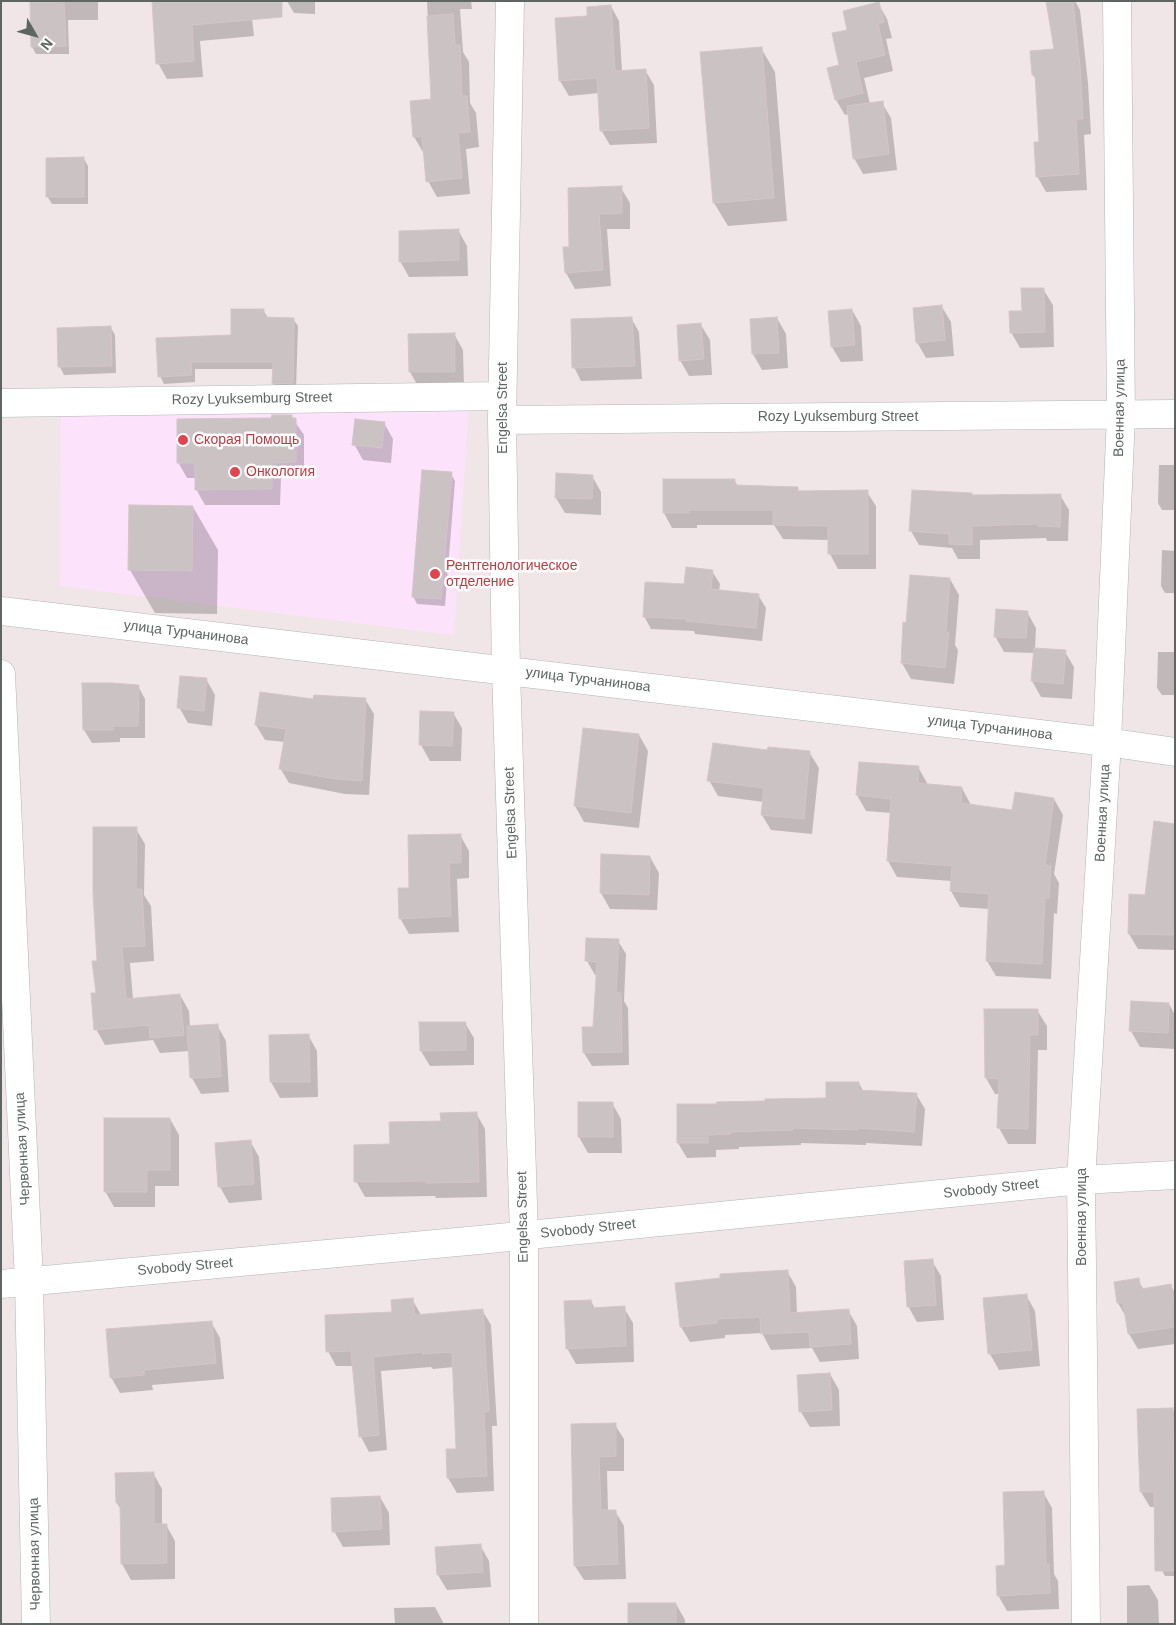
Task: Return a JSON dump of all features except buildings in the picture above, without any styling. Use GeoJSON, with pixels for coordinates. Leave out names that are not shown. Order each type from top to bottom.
{"type":"FeatureCollection","features":[{"type":"Feature","properties":{"kind":"street","name":"Engelsa Street"},"geometry":{"type":"LineString","coordinates":[[510,1],[502,408],[506,671],[524,1235],[524,1624]]}},
{"type":"Feature","properties":{"kind":"street","name":"Военная улица"},"geometry":{"type":"LineString","coordinates":[[1086,1624],[1081,1180],[1107,742],[1121,415],[1117,1]]}},
{"type":"Feature","properties":{"kind":"street","name":"Rozy Lyuksemburg Street"},"geometry":{"type":"LineString","coordinates":[[1,403],[1121,415],[1175,414]]}},
{"type":"Feature","properties":{"kind":"street","name":"улица Турчанинова"},"geometry":{"type":"LineString","coordinates":[[1,610],[1107,742],[1175,752]]}},
{"type":"Feature","properties":{"kind":"street","name":"Червонная улица"},"geometry":{"type":"LineString","coordinates":[[1,674],[29,1281],[36,1624]]}},
{"type":"Feature","properties":{"kind":"street","name":"Svobody Street"},"geometry":{"type":"LineString","coordinates":[[1,1284],[1081,1180],[1175,1175]]}},
{"type":"Feature","properties":{"kind":"shaded area"},"geometry":{"type":"Polygon","coordinates":[[[469,402],[454,635],[60,586],[61,416],[469,402]]]}},
{"type":"Feature","properties":{"kind":"place","name":"Скорая Помощь"},"geometry":{"type":"Point","coordinates":[183,440]}},
{"type":"Feature","properties":{"kind":"place","name":"Онкология"},"geometry":{"type":"Point","coordinates":[235,472]}},
{"type":"Feature","properties":{"kind":"place","name":"Рентгенологическое отделение"},"geometry":{"type":"Point","coordinates":[435,574]}}]}
